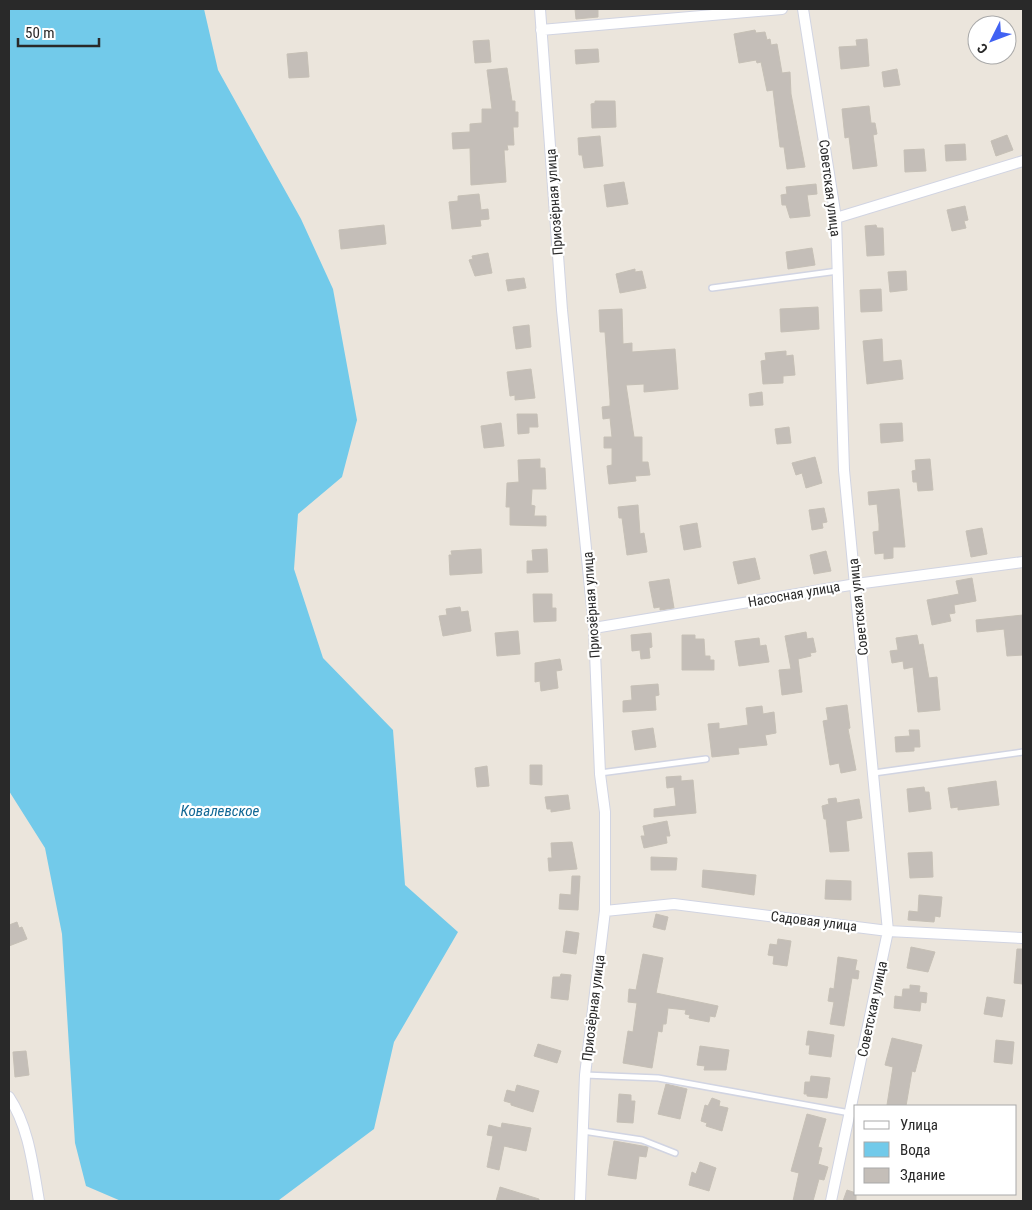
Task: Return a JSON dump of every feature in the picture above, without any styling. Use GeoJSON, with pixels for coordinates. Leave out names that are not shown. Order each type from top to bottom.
{"type":"FeatureCollection","features":[{"type":"Feature","properties":{"kind":"street","name":"Приозёрная улица"},"geometry":{"type":"LineString","coordinates":[[540,9],[562,310],[594,628],[600,774],[605,812],[604,910],[585,1075],[580,1201]]}},
{"type":"Feature","properties":{"kind":"street"},"geometry":{"type":"LineString","coordinates":[[541,30],[782,9]]}},
{"type":"Feature","properties":{"kind":"street","name":"Советская улица"},"geometry":{"type":"LineString","coordinates":[[802,9],[836,218],[844,470],[888,930],[831,1201]]}},
{"type":"Feature","properties":{"kind":"street"},"geometry":{"type":"LineString","coordinates":[[836,218],[1023,161]]}},
{"type":"Feature","properties":{"kind":"street","name":"Насосная улица"},"geometry":{"type":"LineString","coordinates":[[594,628],[856,584],[1023,562]]}},
{"type":"Feature","properties":{"kind":"street","name":"Садовая улица"},"geometry":{"type":"LineString","coordinates":[[604,910],[674,904],[888,930],[1023,938]]}},
{"type":"Feature","properties":{"kind":"street"},"geometry":{"type":"LineString","coordinates":[[9,1097],[22,1124],[31,1156],[39,1201]]}},
{"type":"Feature","properties":{"kind":"lane"},"geometry":{"type":"LineString","coordinates":[[712,288],[838,271]]}},
{"type":"Feature","properties":{"kind":"lane"},"geometry":{"type":"LineString","coordinates":[[874,773],[1023,752]]}},
{"type":"Feature","properties":{"kind":"lane"},"geometry":{"type":"LineString","coordinates":[[600,774],[706,759]]}},
{"type":"Feature","properties":{"kind":"lane"},"geometry":{"type":"LineString","coordinates":[[585,1075],[658,1078],[851,1113]]}},
{"type":"Feature","properties":{"kind":"lane"},"geometry":{"type":"LineString","coordinates":[[583,1132],[642,1140],[675,1153]]}},
{"type":"Feature","properties":{"kind":"water","name":"Ковалевское"},"geometry":{"type":"Polygon","coordinates":[[[9,9],[204,9],[218,70],[301,219],[333,289],[357,420],[342,477],[298,514],[294,569],[323,658],[393,730],[405,885],[458,932],[394,1042],[374,1129],[279,1200],[121,1201],[86,1186],[75,1143],[62,934],[45,848],[9,791],[9,9]]]}},
{"type":"Feature","properties":{"kind":"building"},"geometry":{"type":"Polygon","coordinates":[[[575,9],[598,9],[598,17],[576,19],[575,9]]]}},
{"type":"Feature","properties":{"kind":"building"},"geometry":{"type":"Polygon","coordinates":[[[755,30],[756,33],[765,32],[767,40],[770,39],[771,45],[777,44],[782,73],[790,72],[791,94],[805,167],[787,169],[784,147],[780,147],[773,90],[767,91],[761,62],[757,63],[756,60],[739,63],[734,34],[755,30]]]}},
{"type":"Feature","properties":{"kind":"building"},"geometry":{"type":"Polygon","coordinates":[[[867,39],[869,66],[841,69],[839,47],[857,46],[856,40],[867,39]]]}},
{"type":"Feature","properties":{"kind":"building"},"geometry":{"type":"Polygon","coordinates":[[[489,40],[491,62],[475,63],[473,41],[489,40]]]}},
{"type":"Feature","properties":{"kind":"building"},"geometry":{"type":"Polygon","coordinates":[[[598,49],[599,62],[576,64],[575,50],[598,49]]]}},
{"type":"Feature","properties":{"kind":"building"},"geometry":{"type":"Polygon","coordinates":[[[307,52],[309,77],[289,78],[287,54],[307,52]]]}},
{"type":"Feature","properties":{"kind":"building"},"geometry":{"type":"Polygon","coordinates":[[[507,68],[512,101],[515,101],[515,112],[518,112],[518,127],[513,127],[514,145],[507,145],[508,150],[504,150],[506,182],[471,185],[470,148],[453,149],[452,133],[470,132],[470,124],[482,123],[482,109],[492,109],[487,70],[507,68]]]}},
{"type":"Feature","properties":{"kind":"building"},"geometry":{"type":"Polygon","coordinates":[[[897,69],[900,85],[884,87],[882,72],[897,69]]]}},
{"type":"Feature","properties":{"kind":"building"},"geometry":{"type":"Polygon","coordinates":[[[595,101],[615,101],[616,127],[592,128],[591,104],[595,103],[595,101]]]}},
{"type":"Feature","properties":{"kind":"building"},"geometry":{"type":"Polygon","coordinates":[[[869,106],[871,123],[875,123],[877,134],[873,135],[877,166],[853,169],[849,137],[845,138],[842,109],[869,106]]]}},
{"type":"Feature","properties":{"kind":"building"},"geometry":{"type":"Polygon","coordinates":[[[1007,135],[1013,150],[996,156],[991,141],[1007,135]]]}},
{"type":"Feature","properties":{"kind":"building"},"geometry":{"type":"Polygon","coordinates":[[[600,136],[603,166],[584,168],[582,155],[579,155],[578,138],[600,136]]]}},
{"type":"Feature","properties":{"kind":"building"},"geometry":{"type":"Polygon","coordinates":[[[965,144],[966,160],[946,161],[945,145],[965,144]]]}},
{"type":"Feature","properties":{"kind":"building"},"geometry":{"type":"Polygon","coordinates":[[[924,149],[926,171],[905,172],[904,150],[924,149]]]}},
{"type":"Feature","properties":{"kind":"building"},"geometry":{"type":"Polygon","coordinates":[[[624,182],[628,204],[607,207],[604,185],[624,182]]]}},
{"type":"Feature","properties":{"kind":"building"},"geometry":{"type":"Polygon","coordinates":[[[816,184],[817,194],[807,195],[810,216],[790,218],[786,205],[782,205],[781,195],[787,194],[786,187],[816,184]]]}},
{"type":"Feature","properties":{"kind":"building"},"geometry":{"type":"Polygon","coordinates":[[[479,194],[481,210],[488,209],[489,219],[480,220],[481,226],[452,229],[449,202],[458,201],[458,196],[479,194]]]}},
{"type":"Feature","properties":{"kind":"building"},"geometry":{"type":"Polygon","coordinates":[[[965,206],[968,220],[964,221],[966,228],[952,231],[947,210],[965,206]]]}},
{"type":"Feature","properties":{"kind":"building"},"geometry":{"type":"Polygon","coordinates":[[[384,225],[386,244],[341,249],[339,230],[384,225]]]}},
{"type":"Feature","properties":{"kind":"building"},"geometry":{"type":"Polygon","coordinates":[[[876,225],[877,228],[883,228],[884,255],[867,256],[865,226],[876,225]]]}},
{"type":"Feature","properties":{"kind":"building"},"geometry":{"type":"Polygon","coordinates":[[[812,248],[815,265],[788,269],[786,252],[812,248]]]}},
{"type":"Feature","properties":{"kind":"building"},"geometry":{"type":"Polygon","coordinates":[[[488,253],[492,273],[475,276],[469,260],[473,259],[472,256],[488,253]]]}},
{"type":"Feature","properties":{"kind":"building"},"geometry":{"type":"Polygon","coordinates":[[[635,269],[635,272],[642,271],[646,288],[620,293],[616,274],[635,269]]]}},
{"type":"Feature","properties":{"kind":"building"},"geometry":{"type":"Polygon","coordinates":[[[906,271],[907,290],[890,292],[888,272],[906,271]]]}},
{"type":"Feature","properties":{"kind":"building"},"geometry":{"type":"Polygon","coordinates":[[[524,278],[526,288],[508,291],[506,280],[524,278]]]}},
{"type":"Feature","properties":{"kind":"building"},"geometry":{"type":"Polygon","coordinates":[[[881,289],[882,311],[861,312],[860,290],[881,289]]]}},
{"type":"Feature","properties":{"kind":"building"},"geometry":{"type":"Polygon","coordinates":[[[818,307],[819,329],[781,332],[780,309],[818,307]]]}},
{"type":"Feature","properties":{"kind":"building"},"geometry":{"type":"Polygon","coordinates":[[[622,309],[623,344],[632,343],[632,352],[675,349],[678,389],[644,392],[644,384],[626,385],[634,437],[642,437],[642,462],[648,462],[650,475],[635,476],[636,481],[609,484],[607,466],[612,465],[612,448],[604,448],[604,437],[612,437],[610,418],[603,419],[602,407],[610,406],[610,400],[605,332],[600,332],[599,310],[622,309]]]}},
{"type":"Feature","properties":{"kind":"building"},"geometry":{"type":"Polygon","coordinates":[[[529,325],[531,347],[516,349],[513,327],[529,325]]]}},
{"type":"Feature","properties":{"kind":"building"},"geometry":{"type":"Polygon","coordinates":[[[882,339],[883,362],[901,360],[903,379],[867,384],[863,341],[882,339]]]}},
{"type":"Feature","properties":{"kind":"building"},"geometry":{"type":"Polygon","coordinates":[[[786,351],[786,356],[793,355],[795,375],[783,376],[783,383],[763,384],[761,361],[766,360],[765,353],[786,351]]]}},
{"type":"Feature","properties":{"kind":"building"},"geometry":{"type":"Polygon","coordinates":[[[531,369],[535,398],[515,400],[515,395],[510,396],[507,372],[531,369]]]}},
{"type":"Feature","properties":{"kind":"building"},"geometry":{"type":"Polygon","coordinates":[[[762,392],[763,405],[750,406],[749,394],[762,392]]]}},
{"type":"Feature","properties":{"kind":"building"},"geometry":{"type":"Polygon","coordinates":[[[517,414],[537,414],[538,427],[529,427],[529,433],[518,434],[517,414]]]}},
{"type":"Feature","properties":{"kind":"building"},"geometry":{"type":"Polygon","coordinates":[[[501,423],[504,446],[484,448],[481,426],[501,423]]]}},
{"type":"Feature","properties":{"kind":"building"},"geometry":{"type":"Polygon","coordinates":[[[902,423],[903,441],[881,443],[880,424],[902,423]]]}},
{"type":"Feature","properties":{"kind":"building"},"geometry":{"type":"Polygon","coordinates":[[[789,427],[791,443],[777,444],[775,429],[789,427]]]}},
{"type":"Feature","properties":{"kind":"building"},"geometry":{"type":"Polygon","coordinates":[[[815,457],[822,483],[806,488],[802,473],[796,475],[792,463],[815,457]]]}},
{"type":"Feature","properties":{"kind":"building"},"geometry":{"type":"Polygon","coordinates":[[[540,459],[540,468],[545,468],[546,489],[532,489],[531,505],[535,506],[534,516],[546,516],[546,526],[510,525],[510,507],[506,507],[507,483],[519,482],[518,460],[540,459]]]}},
{"type":"Feature","properties":{"kind":"building"},"geometry":{"type":"Polygon","coordinates":[[[930,459],[933,490],[918,491],[917,482],[913,482],[912,471],[916,470],[915,460],[930,459]]]}},
{"type":"Feature","properties":{"kind":"building"},"geometry":{"type":"Polygon","coordinates":[[[899,489],[905,547],[893,547],[893,558],[884,559],[884,553],[875,554],[873,532],[879,531],[877,504],[869,505],[868,492],[899,489]]]}},
{"type":"Feature","properties":{"kind":"building"},"geometry":{"type":"Polygon","coordinates":[[[638,505],[640,534],[644,533],[647,552],[627,555],[622,518],[619,518],[618,507],[638,505]]]}},
{"type":"Feature","properties":{"kind":"building"},"geometry":{"type":"Polygon","coordinates":[[[824,508],[827,522],[822,523],[823,528],[812,530],[809,510],[824,508]]]}},
{"type":"Feature","properties":{"kind":"building"},"geometry":{"type":"Polygon","coordinates":[[[697,523],[701,547],[684,550],[680,526],[697,523]]]}},
{"type":"Feature","properties":{"kind":"building"},"geometry":{"type":"Polygon","coordinates":[[[982,528],[987,554],[971,557],[966,531],[982,528]]]}},
{"type":"Feature","properties":{"kind":"building"},"geometry":{"type":"Polygon","coordinates":[[[481,549],[482,573],[450,575],[449,555],[452,555],[451,551],[481,549]]]}},
{"type":"Feature","properties":{"kind":"building"},"geometry":{"type":"Polygon","coordinates":[[[547,549],[548,572],[527,573],[527,561],[533,561],[532,550],[547,549]]]}},
{"type":"Feature","properties":{"kind":"building"},"geometry":{"type":"Polygon","coordinates":[[[826,551],[831,571],[814,574],[810,555],[826,551]]]}},
{"type":"Feature","properties":{"kind":"building"},"geometry":{"type":"Polygon","coordinates":[[[755,558],[760,579],[738,584],[733,562],[755,558]]]}},
{"type":"Feature","properties":{"kind":"building"},"geometry":{"type":"Polygon","coordinates":[[[972,578],[976,601],[954,605],[955,613],[949,614],[951,621],[932,625],[927,600],[959,594],[956,581],[972,578]]]}},
{"type":"Feature","properties":{"kind":"building"},"geometry":{"type":"Polygon","coordinates":[[[669,579],[674,608],[660,610],[660,607],[654,608],[649,582],[669,579]]]}},
{"type":"Feature","properties":{"kind":"building"},"geometry":{"type":"Polygon","coordinates":[[[533,594],[552,594],[552,608],[556,608],[556,621],[534,622],[533,594]]]}},
{"type":"Feature","properties":{"kind":"building"},"geometry":{"type":"Polygon","coordinates":[[[460,607],[461,612],[468,611],[471,631],[443,636],[439,616],[447,615],[446,609],[460,607]]]}},
{"type":"Feature","properties":{"kind":"building"},"geometry":{"type":"Polygon","coordinates":[[[1023,615],[1023,655],[1007,656],[1004,629],[977,632],[976,620],[1023,615]]]}},
{"type":"Feature","properties":{"kind":"building"},"geometry":{"type":"Polygon","coordinates":[[[518,631],[520,654],[497,656],[495,633],[518,631]]]}},
{"type":"Feature","properties":{"kind":"building"},"geometry":{"type":"Polygon","coordinates":[[[806,632],[807,639],[813,638],[816,652],[810,653],[811,656],[798,659],[802,692],[782,695],[779,670],[791,669],[785,636],[806,632]]]}},
{"type":"Feature","properties":{"kind":"building"},"geometry":{"type":"Polygon","coordinates":[[[651,633],[652,647],[649,648],[650,658],[641,659],[640,650],[632,651],[631,635],[651,633]]]}},
{"type":"Feature","properties":{"kind":"building"},"geometry":{"type":"Polygon","coordinates":[[[682,635],[695,635],[695,639],[704,639],[705,656],[710,656],[710,660],[714,660],[714,670],[682,670],[682,635]]]}},
{"type":"Feature","properties":{"kind":"building"},"geometry":{"type":"Polygon","coordinates":[[[917,635],[919,645],[923,644],[929,678],[937,677],[940,710],[918,712],[913,667],[904,669],[903,661],[892,663],[890,651],[898,650],[896,638],[917,635]]]}},
{"type":"Feature","properties":{"kind":"building"},"geometry":{"type":"Polygon","coordinates":[[[759,638],[760,646],[766,645],[769,662],[739,666],[735,641],[759,638]]]}},
{"type":"Feature","properties":{"kind":"building"},"geometry":{"type":"Polygon","coordinates":[[[560,659],[562,670],[556,671],[558,688],[541,691],[540,681],[535,682],[535,663],[560,659]]]}},
{"type":"Feature","properties":{"kind":"building"},"geometry":{"type":"Polygon","coordinates":[[[658,684],[659,695],[655,696],[656,710],[623,712],[623,701],[632,700],[631,686],[658,684]]]}},
{"type":"Feature","properties":{"kind":"building"},"geometry":{"type":"Polygon","coordinates":[[[847,705],[850,728],[848,729],[856,770],[841,773],[839,763],[830,765],[823,721],[828,720],[826,708],[847,705]]]}},
{"type":"Feature","properties":{"kind":"building"},"geometry":{"type":"Polygon","coordinates":[[[762,706],[763,714],[774,712],[776,733],[765,735],[767,745],[738,748],[739,754],[712,757],[708,724],[719,723],[719,729],[748,725],[746,708],[762,706]]]}},
{"type":"Feature","properties":{"kind":"building"},"geometry":{"type":"Polygon","coordinates":[[[653,728],[656,747],[635,750],[632,731],[653,728]]]}},
{"type":"Feature","properties":{"kind":"building"},"geometry":{"type":"Polygon","coordinates":[[[909,730],[919,730],[920,747],[914,747],[914,751],[896,752],[895,737],[910,736],[909,730]]]}},
{"type":"Feature","properties":{"kind":"building"},"geometry":{"type":"Polygon","coordinates":[[[530,765],[542,765],[542,785],[530,784],[530,765]]]}},
{"type":"Feature","properties":{"kind":"building"},"geometry":{"type":"Polygon","coordinates":[[[487,766],[489,786],[477,787],[475,768],[487,766]]]}},
{"type":"Feature","properties":{"kind":"building"},"geometry":{"type":"Polygon","coordinates":[[[681,776],[681,781],[693,780],[696,813],[654,817],[654,809],[676,806],[674,787],[667,788],[666,777],[681,776]]]}},
{"type":"Feature","properties":{"kind":"building"},"geometry":{"type":"Polygon","coordinates":[[[996,781],[999,805],[958,810],[958,807],[951,808],[948,788],[996,781]]]}},
{"type":"Feature","properties":{"kind":"building"},"geometry":{"type":"Polygon","coordinates":[[[924,787],[925,792],[929,792],[931,809],[909,812],[907,789],[924,787]]]}},
{"type":"Feature","properties":{"kind":"building"},"geometry":{"type":"Polygon","coordinates":[[[568,795],[570,809],[551,812],[551,809],[547,809],[545,797],[568,795]]]}},
{"type":"Feature","properties":{"kind":"building"},"geometry":{"type":"Polygon","coordinates":[[[836,798],[837,803],[859,799],[862,818],[846,821],[849,851],[830,852],[826,819],[824,819],[822,806],[829,804],[828,799],[836,798]]]}},
{"type":"Feature","properties":{"kind":"building"},"geometry":{"type":"Polygon","coordinates":[[[667,821],[670,836],[666,836],[667,843],[644,848],[641,836],[645,836],[643,826],[667,821]]]}},
{"type":"Feature","properties":{"kind":"building"},"geometry":{"type":"Polygon","coordinates":[[[572,842],[577,869],[549,871],[548,858],[552,858],[551,843],[572,842]]]}},
{"type":"Feature","properties":{"kind":"building"},"geometry":{"type":"Polygon","coordinates":[[[932,852],[933,877],[910,878],[908,853],[932,852]]]}},
{"type":"Feature","properties":{"kind":"building"},"geometry":{"type":"Polygon","coordinates":[[[651,857],[677,858],[676,870],[651,870],[651,857]]]}},
{"type":"Feature","properties":{"kind":"building"},"geometry":{"type":"Polygon","coordinates":[[[703,870],[756,875],[754,895],[702,887],[703,870]]]}},
{"type":"Feature","properties":{"kind":"building"},"geometry":{"type":"Polygon","coordinates":[[[572,876],[580,876],[578,910],[559,909],[560,894],[571,895],[572,876]]]}},
{"type":"Feature","properties":{"kind":"building"},"geometry":{"type":"Polygon","coordinates":[[[826,880],[851,881],[851,900],[825,899],[826,880]]]}},
{"type":"Feature","properties":{"kind":"building"},"geometry":{"type":"Polygon","coordinates":[[[919,895],[942,897],[940,917],[935,916],[934,922],[908,920],[909,911],[918,912],[919,895]]]}},
{"type":"Feature","properties":{"kind":"building"},"geometry":{"type":"Polygon","coordinates":[[[656,914],[668,917],[665,930],[653,927],[656,914]]]}},
{"type":"Feature","properties":{"kind":"building"},"geometry":{"type":"Polygon","coordinates":[[[17,922],[19,928],[22,927],[27,939],[9,946],[9,925],[17,922]]]}},
{"type":"Feature","properties":{"kind":"building"},"geometry":{"type":"Polygon","coordinates":[[[566,931],[579,933],[576,954],[563,952],[566,931]]]}},
{"type":"Feature","properties":{"kind":"building"},"geometry":{"type":"Polygon","coordinates":[[[778,939],[791,941],[787,966],[773,964],[774,956],[768,955],[770,944],[777,945],[778,939]]]}},
{"type":"Feature","properties":{"kind":"building"},"geometry":{"type":"Polygon","coordinates":[[[911,947],[935,952],[928,972],[907,968],[911,947]]]}},
{"type":"Feature","properties":{"kind":"building"},"geometry":{"type":"Polygon","coordinates":[[[1017,949],[1023,949],[1023,984],[1014,983],[1017,949]]]}},
{"type":"Feature","properties":{"kind":"building"},"geometry":{"type":"Polygon","coordinates":[[[643,954],[663,958],[656,993],[718,1006],[715,1017],[710,1016],[709,1022],[689,1018],[690,1015],[685,1014],[686,1010],[668,1008],[666,1024],[663,1024],[662,1032],[658,1031],[652,1068],[623,1063],[628,1031],[633,1032],[637,1003],[628,1002],[629,989],[636,990],[643,954]]]}},
{"type":"Feature","properties":{"kind":"building"},"geometry":{"type":"Polygon","coordinates":[[[838,957],[857,960],[855,970],[859,971],[858,979],[852,978],[844,1026],[830,1024],[834,1002],[828,1001],[830,988],[834,989],[838,957]]]}},
{"type":"Feature","properties":{"kind":"building"},"geometry":{"type":"Polygon","coordinates":[[[561,974],[571,975],[568,1000],[551,998],[553,977],[560,977],[561,974]]]}},
{"type":"Feature","properties":{"kind":"building"},"geometry":{"type":"Polygon","coordinates":[[[910,985],[920,986],[919,992],[927,993],[926,1003],[921,1002],[920,1011],[894,1008],[895,996],[902,997],[903,989],[910,989],[910,985]]]}},
{"type":"Feature","properties":{"kind":"building"},"geometry":{"type":"Polygon","coordinates":[[[987,997],[1005,1000],[1002,1017],[984,1014],[987,997]]]}},
{"type":"Feature","properties":{"kind":"building"},"geometry":{"type":"Polygon","coordinates":[[[808,1031],[834,1035],[831,1057],[809,1054],[810,1045],[806,1045],[808,1031]]]}},
{"type":"Feature","properties":{"kind":"building"},"geometry":{"type":"Polygon","coordinates":[[[892,1038],[922,1045],[915,1072],[912,1071],[906,1105],[887,1105],[893,1067],[885,1065],[892,1038]]]}},
{"type":"Feature","properties":{"kind":"building"},"geometry":{"type":"Polygon","coordinates":[[[996,1040],[1014,1042],[1012,1064],[994,1062],[996,1040]]]}},
{"type":"Feature","properties":{"kind":"building"},"geometry":{"type":"Polygon","coordinates":[[[538,1044],[561,1051],[557,1063],[534,1056],[538,1044]]]}},
{"type":"Feature","properties":{"kind":"building"},"geometry":{"type":"Polygon","coordinates":[[[700,1046],[729,1050],[726,1070],[704,1070],[705,1066],[697,1065],[700,1046]]]}},
{"type":"Feature","properties":{"kind":"building"},"geometry":{"type":"Polygon","coordinates":[[[26,1051],[29,1075],[15,1077],[13,1052],[26,1051]]]}},
{"type":"Feature","properties":{"kind":"building"},"geometry":{"type":"Polygon","coordinates":[[[811,1076],[830,1078],[827,1098],[804,1094],[805,1082],[810,1082],[811,1076]]]}},
{"type":"Feature","properties":{"kind":"building"},"geometry":{"type":"Polygon","coordinates":[[[666,1084],[687,1089],[680,1119],[658,1114],[666,1084]]]}},
{"type":"Feature","properties":{"kind":"building"},"geometry":{"type":"Polygon","coordinates":[[[517,1085],[539,1091],[533,1112],[504,1101],[507,1090],[515,1092],[517,1085]]]}},
{"type":"Feature","properties":{"kind":"building"},"geometry":{"type":"Polygon","coordinates":[[[619,1094],[631,1095],[631,1101],[635,1101],[633,1123],[617,1122],[619,1094]]]}},
{"type":"Feature","properties":{"kind":"building"},"geometry":{"type":"Polygon","coordinates":[[[712,1098],[720,1101],[719,1106],[728,1108],[722,1131],[706,1126],[707,1123],[701,1121],[705,1105],[708,1106],[712,1098]]]}},
{"type":"Feature","properties":{"kind":"building"},"geometry":{"type":"Polygon","coordinates":[[[807,1114],[826,1119],[818,1147],[822,1148],[818,1164],[828,1167],[824,1180],[819,1179],[813,1201],[793,1201],[799,1173],[791,1171],[807,1114]]]}},
{"type":"Feature","properties":{"kind":"building"},"geometry":{"type":"Polygon","coordinates":[[[502,1123],[531,1128],[526,1151],[504,1146],[499,1170],[487,1167],[493,1136],[487,1135],[489,1125],[501,1128],[502,1123]]]}},
{"type":"Feature","properties":{"kind":"building"},"geometry":{"type":"Polygon","coordinates":[[[614,1141],[648,1147],[646,1157],[639,1156],[636,1179],[608,1175],[614,1141]]]}},
{"type":"Feature","properties":{"kind":"building"},"geometry":{"type":"Polygon","coordinates":[[[700,1162],[716,1168],[709,1191],[689,1185],[692,1172],[696,1174],[700,1162]]]}},
{"type":"Feature","properties":{"kind":"building"},"geometry":{"type":"Polygon","coordinates":[[[500,1187],[539,1199],[539,1201],[496,1201],[500,1187]]]}},
{"type":"Feature","properties":{"kind":"building"},"geometry":{"type":"Polygon","coordinates":[[[847,1190],[856,1195],[856,1201],[843,1201],[847,1190]]]}}]}
